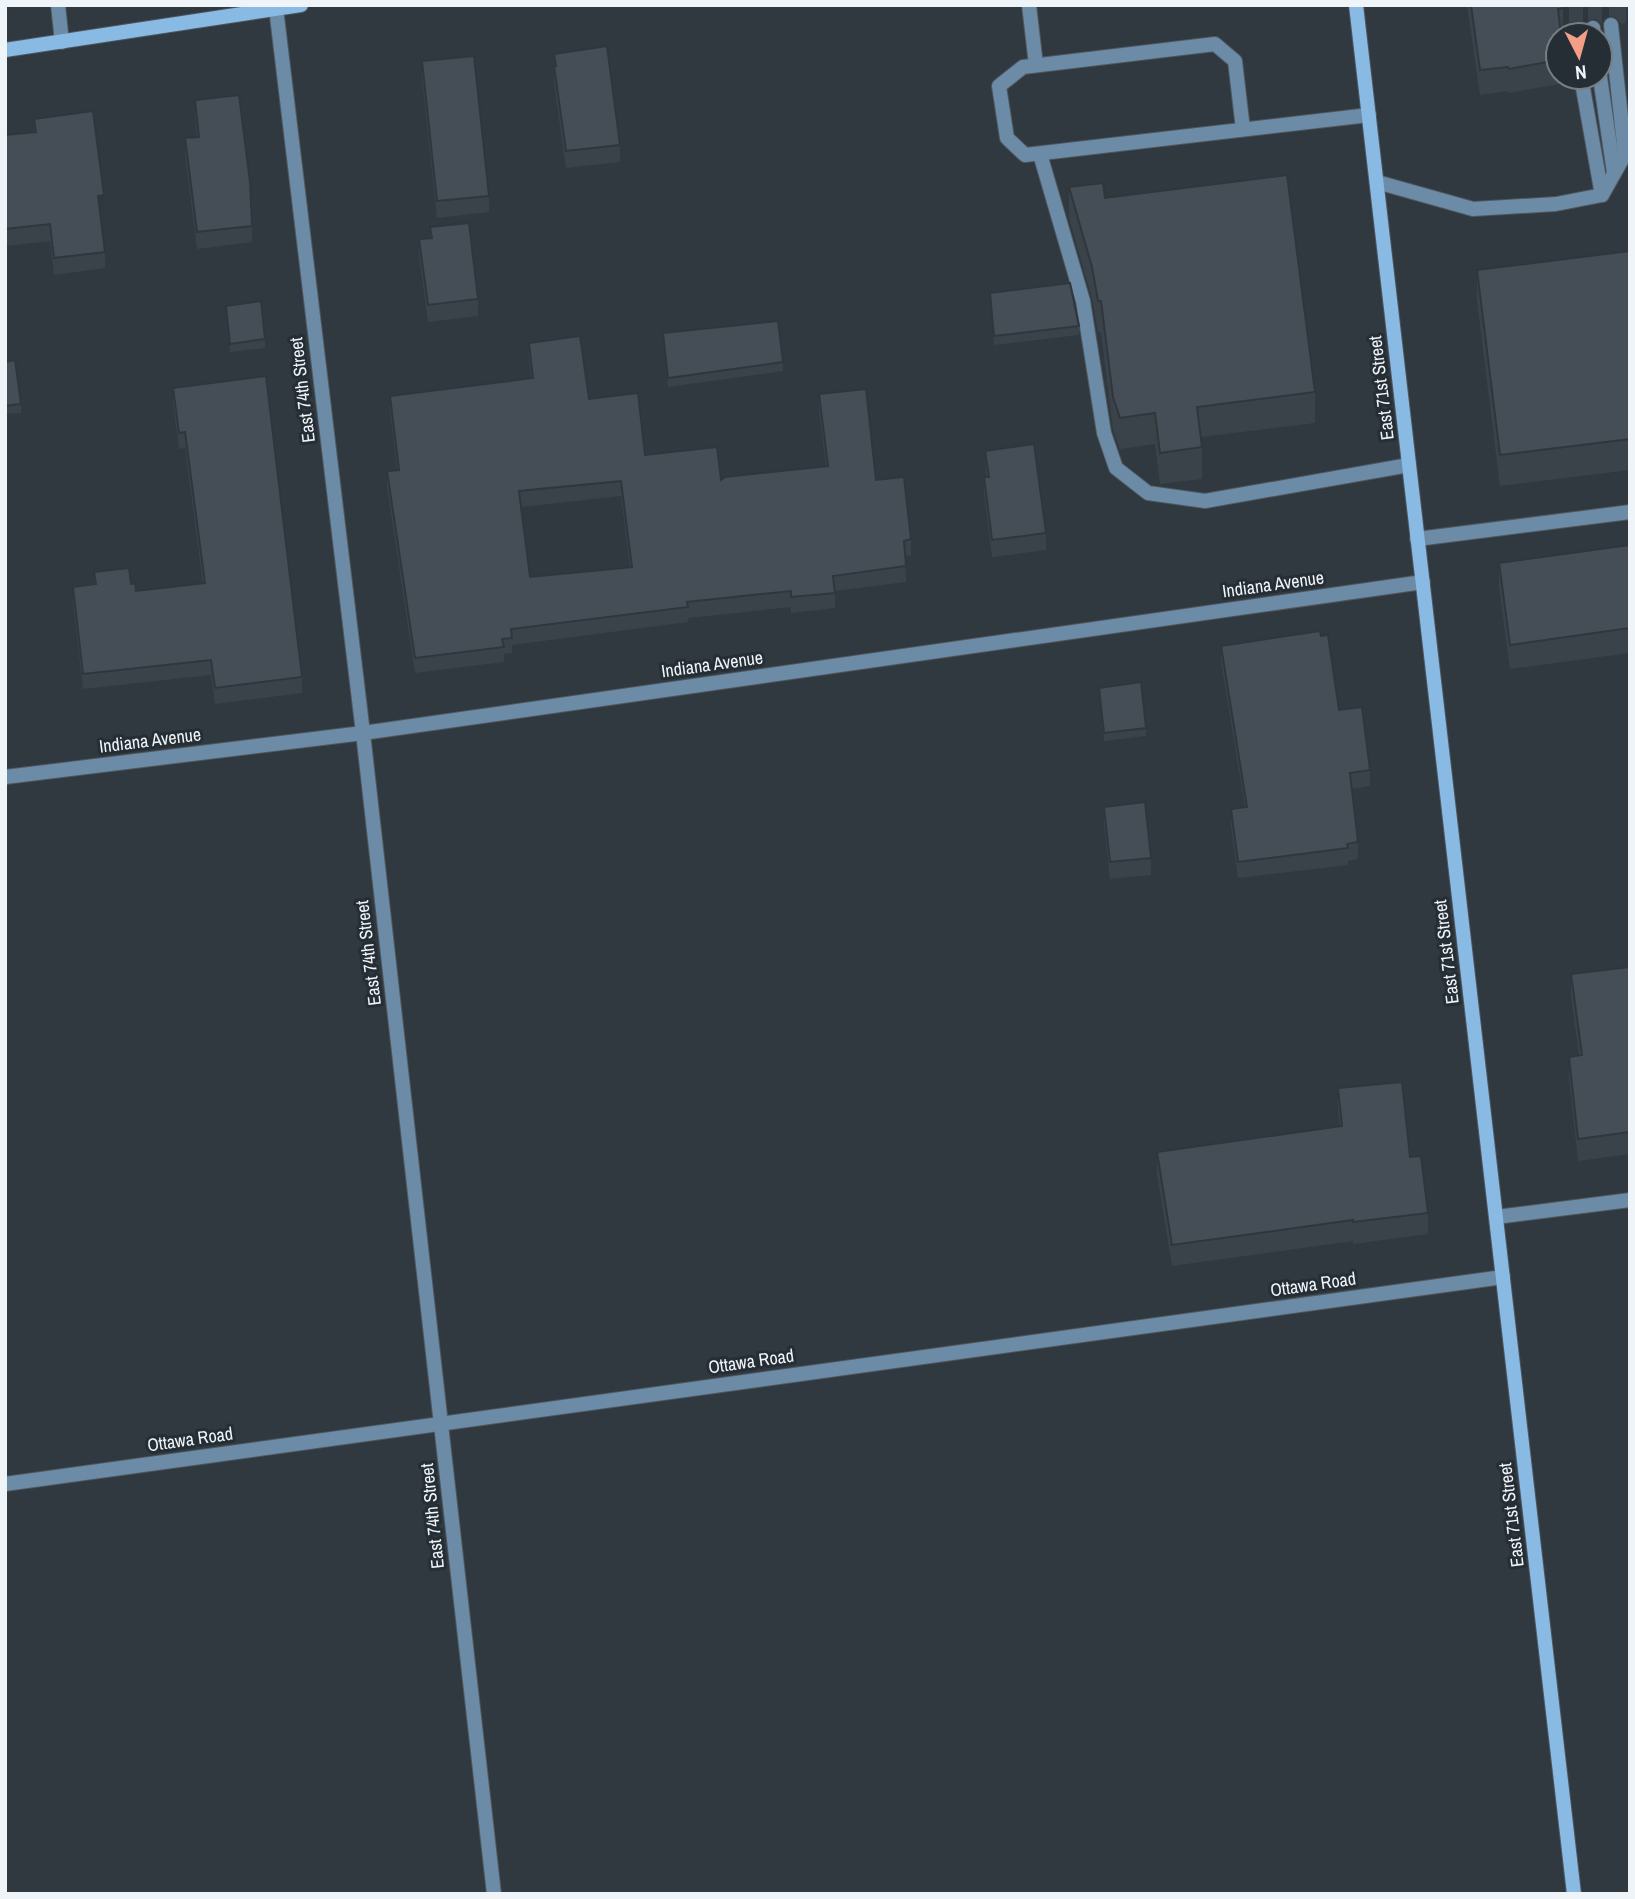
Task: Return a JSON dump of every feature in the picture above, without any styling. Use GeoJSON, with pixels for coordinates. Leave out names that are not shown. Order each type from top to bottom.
{"type":"FeatureCollection","features":[{"type":"Feature","properties":{"kind":"main road"},"geometry":{"type":"LineString","coordinates":[[5,50],[301,5]]}},
{"type":"Feature","properties":{"kind":"main road","name":"East 71st Street"},"geometry":{"type":"LineString","coordinates":[[1356,5],[1574,1894]]}},
{"type":"Feature","properties":{"kind":"street"},"geometry":{"type":"LineString","coordinates":[[58,5],[62,41]]}},
{"type":"Feature","properties":{"kind":"street"},"geometry":{"type":"LineString","coordinates":[[1029,5],[1036,65]]}},
{"type":"Feature","properties":{"kind":"street","name":"East 74th Street"},"geometry":{"type":"LineString","coordinates":[[276,9],[363,733],[494,1894]]}},
{"type":"Feature","properties":{"kind":"street"},"geometry":{"type":"LineString","coordinates":[[1243,129],[1236,61],[1215,44],[1024,67],[999,86],[1007,138],[1025,155],[1369,115]]}},
{"type":"Feature","properties":{"kind":"street"},"geometry":{"type":"LineString","coordinates":[[1602,195],[1628,153],[1614,48]]}},
{"type":"Feature","properties":{"kind":"street"},"geometry":{"type":"LineString","coordinates":[[1583,91],[1602,195]]}},
{"type":"Feature","properties":{"kind":"street"},"geometry":{"type":"LineString","coordinates":[[1602,91],[1614,173]]}},
{"type":"Feature","properties":{"kind":"street"},"geometry":{"type":"LineString","coordinates":[[1041,154],[1083,301],[1104,433],[1116,468],[1148,493],[1205,501],[1409,465]]}},
{"type":"Feature","properties":{"kind":"street"},"geometry":{"type":"LineString","coordinates":[[1377,182],[1473,209],[1556,204],[1602,195]]}},
{"type":"Feature","properties":{"kind":"street"},"geometry":{"type":"LineString","coordinates":[[1418,539],[1630,512]]}},
{"type":"Feature","properties":{"kind":"street","name":"Indiana Avenue"},"geometry":{"type":"LineString","coordinates":[[5,777],[363,733],[1423,582]]}},
{"type":"Feature","properties":{"kind":"street"},"geometry":{"type":"LineString","coordinates":[[1496,1217],[1630,1199]]}},
{"type":"Feature","properties":{"kind":"street","name":"Ottawa Road"},"geometry":{"type":"LineString","coordinates":[[5,1484],[1503,1278]]}},
{"type":"Feature","properties":{"kind":"building"},"geometry":{"type":"Polygon","coordinates":[[[1471,5],[1565,5],[1558,9],[1559,21],[1544,21],[1544,63],[1509,69],[1480,70],[1471,5]]]}},
{"type":"Feature","properties":{"kind":"building"},"geometry":{"type":"Polygon","coordinates":[[[607,46],[620,145],[566,151],[554,54],[607,46]]]}},
{"type":"Feature","properties":{"kind":"building"},"geometry":{"type":"Polygon","coordinates":[[[474,56],[489,196],[437,201],[422,61],[474,56]]]}},
{"type":"Feature","properties":{"kind":"building"},"geometry":{"type":"Polygon","coordinates":[[[239,95],[250,182],[252,226],[197,232],[185,138],[199,137],[195,100],[239,95]]]}},
{"type":"Feature","properties":{"kind":"building"},"geometry":{"type":"Polygon","coordinates":[[[93,111],[104,195],[98,196],[105,252],[54,258],[50,224],[5,229],[5,135],[36,132],[34,119],[93,111]]]}},
{"type":"Feature","properties":{"kind":"building"},"geometry":{"type":"Polygon","coordinates":[[[1287,175],[1315,392],[1197,407],[1202,447],[1160,453],[1155,413],[1120,418],[1113,397],[1101,301],[1098,301],[1092,267],[1069,187],[1103,183],[1105,198],[1287,175]]]}},
{"type":"Feature","properties":{"kind":"building"},"geometry":{"type":"Polygon","coordinates":[[[469,223],[478,299],[428,305],[419,239],[432,238],[430,227],[469,223]]]}},
{"type":"Feature","properties":{"kind":"building"},"geometry":{"type":"Polygon","coordinates":[[[1630,251],[1630,439],[1500,455],[1477,270],[1630,251]]]}},
{"type":"Feature","properties":{"kind":"building"},"geometry":{"type":"Polygon","coordinates":[[[1070,283],[1079,326],[994,336],[990,293],[1070,283]]]}},
{"type":"Feature","properties":{"kind":"building"},"geometry":{"type":"Polygon","coordinates":[[[261,301],[265,339],[230,344],[226,306],[261,301]]]}},
{"type":"Feature","properties":{"kind":"building"},"geometry":{"type":"Polygon","coordinates":[[[778,321],[783,362],[668,378],[663,333],[778,321]]]}},
{"type":"Feature","properties":{"kind":"building"},"geometry":{"type":"Polygon","coordinates":[[[580,336],[589,399],[638,393],[645,455],[717,447],[721,480],[725,477],[828,466],[819,394],[866,389],[876,480],[904,477],[911,539],[904,541],[906,566],[833,576],[835,593],[791,597],[791,591],[687,602],[688,607],[511,629],[512,638],[502,639],[504,647],[415,658],[387,471],[399,470],[390,396],[533,378],[529,343],[580,336]],[[621,481],[519,491],[530,577],[632,567],[621,481]]]}},
{"type":"Feature","properties":{"kind":"building"},"geometry":{"type":"Polygon","coordinates":[[[15,360],[21,404],[5,406],[5,362],[15,360]]]}},
{"type":"Feature","properties":{"kind":"building"},"geometry":{"type":"Polygon","coordinates":[[[266,376],[302,677],[215,688],[211,660],[83,674],[73,587],[96,584],[94,572],[129,568],[131,584],[135,583],[136,591],[205,583],[185,432],[179,433],[173,388],[266,376]]]}},
{"type":"Feature","properties":{"kind":"building"},"geometry":{"type":"Polygon","coordinates":[[[1034,444],[1046,533],[992,540],[984,477],[989,477],[985,451],[1034,444]]]}},
{"type":"Feature","properties":{"kind":"building"},"geometry":{"type":"Polygon","coordinates":[[[1630,545],[1630,628],[1510,645],[1499,563],[1630,545]]]}},
{"type":"Feature","properties":{"kind":"building"},"geometry":{"type":"Polygon","coordinates":[[[1320,631],[1321,636],[1328,635],[1339,710],[1362,707],[1370,770],[1350,773],[1358,842],[1347,844],[1348,848],[1238,862],[1231,809],[1247,807],[1221,646],[1320,631]]]}},
{"type":"Feature","properties":{"kind":"building"},"geometry":{"type":"Polygon","coordinates":[[[1141,682],[1146,728],[1104,733],[1099,688],[1141,682]]]}},
{"type":"Feature","properties":{"kind":"building"},"geometry":{"type":"Polygon","coordinates":[[[1145,802],[1151,858],[1110,862],[1104,807],[1145,802]]]}},
{"type":"Feature","properties":{"kind":"building"},"geometry":{"type":"Polygon","coordinates":[[[1630,967],[1630,1132],[1578,1139],[1569,1057],[1582,1055],[1571,974],[1630,967]]]}},
{"type":"Feature","properties":{"kind":"building"},"geometry":{"type":"Polygon","coordinates":[[[1402,1082],[1410,1157],[1421,1156],[1428,1213],[1353,1220],[1172,1245],[1157,1152],[1342,1126],[1338,1088],[1402,1082]]]}}]}
